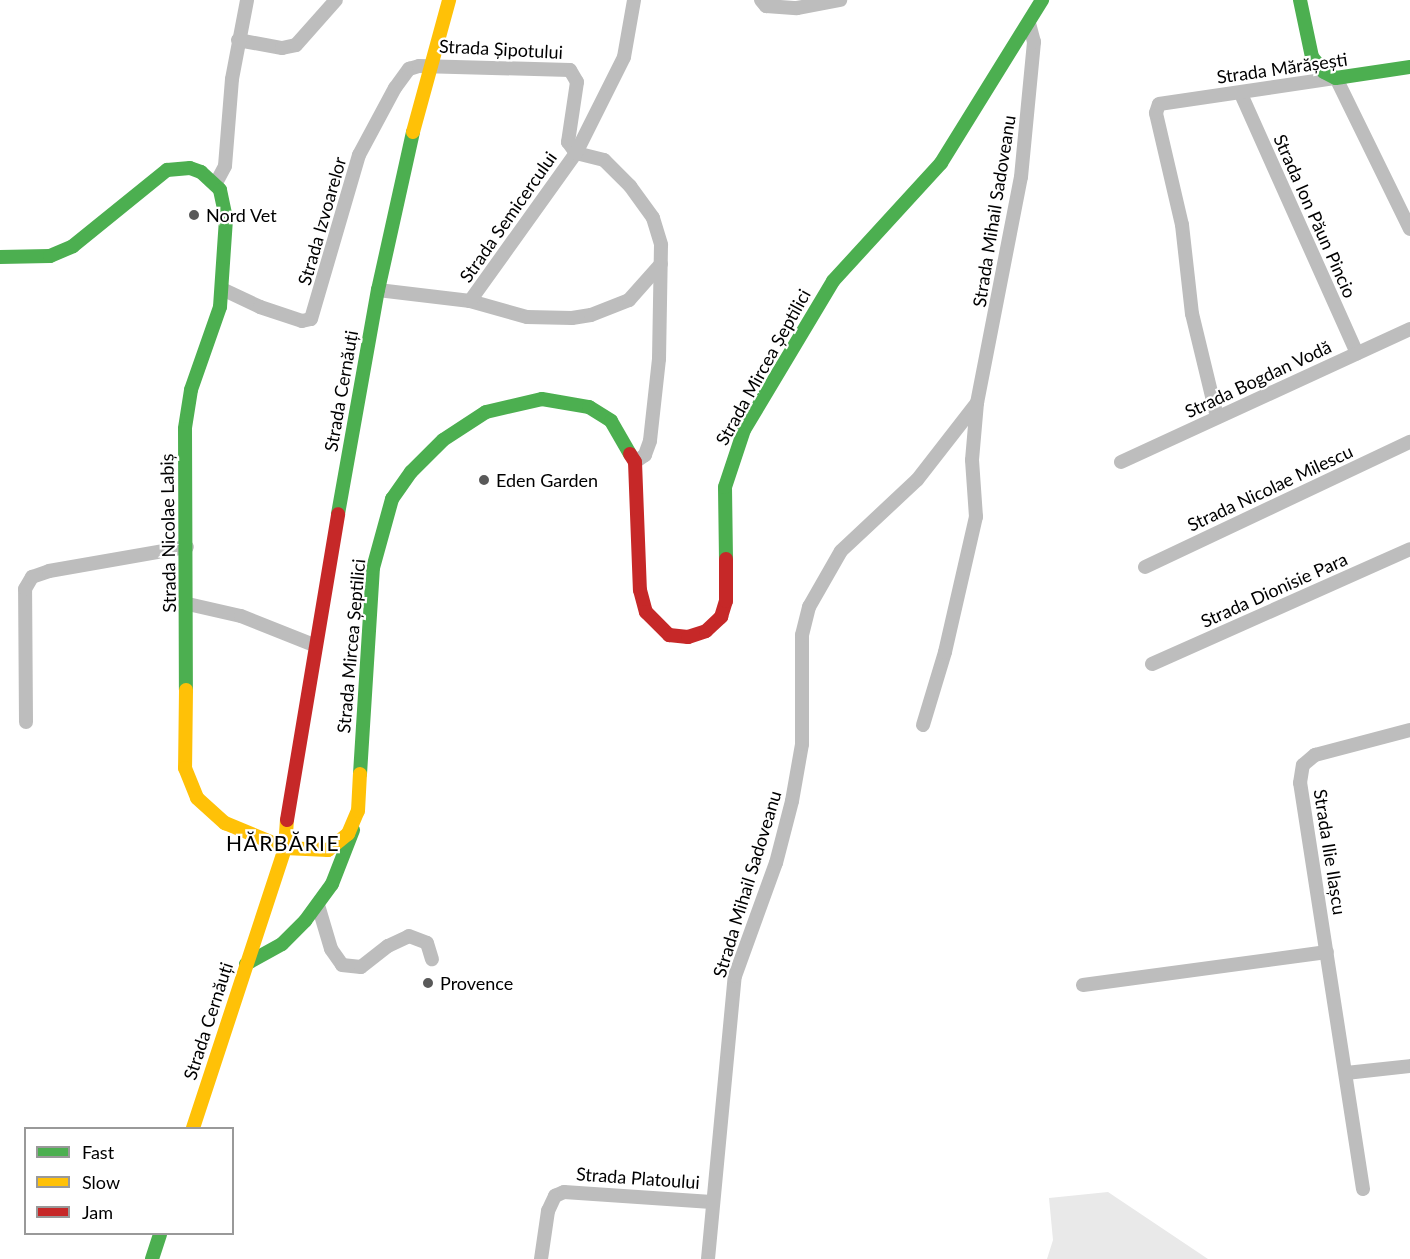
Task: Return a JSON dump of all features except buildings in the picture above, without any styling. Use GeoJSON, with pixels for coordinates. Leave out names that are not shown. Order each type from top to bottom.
{"type":"FeatureCollection","features":[{"type":"Feature","properties":{"kind":"street"},"geometry":{"type":"LineString","coordinates":[[0,257],[50,256],[73,246],[167,170],[190,168],[216,183],[225,166],[238,40],[247,0]]}},
{"type":"Feature","properties":{"kind":"street"},"geometry":{"type":"LineString","coordinates":[[238,40],[282,48],[296,45],[336,0]]}},
{"type":"Feature","properties":{"kind":"street","name":"Strada Cernăuți"},"geometry":{"type":"LineString","coordinates":[[193,1127],[259,925],[282,842],[314,645],[378,290],[428,64],[449,0]]}},
{"type":"Feature","properties":{"kind":"street"},"geometry":{"type":"LineString","coordinates":[[634,0],[624,57],[576,153],[604,160],[630,186],[653,218],[661,245],[659,359],[650,441],[645,455],[635,462]]}},
{"type":"Feature","properties":{"kind":"street"},"geometry":{"type":"LineString","coordinates":[[761,0],[766,6],[796,8],[840,0]]}},
{"type":"Feature","properties":{"kind":"street","name":"Strada Mircea Șeptilici"},"geometry":{"type":"LineString","coordinates":[[246,964],[282,944],[318,905],[341,867],[354,823],[373,568],[392,499],[411,472],[443,440],[486,412],[542,399],[589,407],[611,422],[635,462],[640,590],[646,612],[669,635],[688,637],[706,631],[721,617],[726,601],[725,487],[744,430],[833,281],[941,163],[1042,0]]}},
{"type":"Feature","properties":{"kind":"street"},"geometry":{"type":"LineString","coordinates":[[1300,0],[1312,57],[1324,72],[1336,78],[1410,230]]}},
{"type":"Feature","properties":{"kind":"street","name":"Strada Mihail Sadoveanu"},"geometry":{"type":"LineString","coordinates":[[923,725],[974,532],[972,460],[977,403],[1021,177],[1034,42],[1029,23]]}},
{"type":"Feature","properties":{"kind":"street","name":"Strada Șipotului"},"geometry":{"type":"LineString","coordinates":[[428,64],[570,70],[577,82],[568,142],[576,153]]}},
{"type":"Feature","properties":{"kind":"street","name":"Strada Izvoarelor"},"geometry":{"type":"LineString","coordinates":[[222,289],[260,307],[302,321],[311,319],[359,155],[403,76],[409,69],[428,64]]}},
{"type":"Feature","properties":{"kind":"street","name":"Strada Mărășești"},"geometry":{"type":"LineString","coordinates":[[1217,417],[1192,314],[1182,225],[1156,113],[1159,104],[1241,94],[1410,67]]}},
{"type":"Feature","properties":{"kind":"street","name":"Strada Ion Păun Pincio"},"geometry":{"type":"LineString","coordinates":[[1241,94],[1357,353]]}},
{"type":"Feature","properties":{"kind":"street","name":"Strada Semicercului"},"geometry":{"type":"LineString","coordinates":[[470,301],[576,153]]}},
{"type":"Feature","properties":{"kind":"street","name":"Strada Nicolae Labiș"},"geometry":{"type":"LineString","coordinates":[[216,183],[223,197],[226,219],[222,289],[216,323],[187,409],[188,604],[184,753],[188,782],[197,798],[225,823],[282,842]]}},
{"type":"Feature","properties":{"kind":"street","name":"Strada Semicercului"},"geometry":{"type":"LineString","coordinates":[[378,290],[470,301],[527,317],[591,315],[629,300],[661,264]]}},
{"type":"Feature","properties":{"kind":"street","name":"Strada Bogdan Vodă"},"geometry":{"type":"LineString","coordinates":[[1121,462],[1410,329]]}},
{"type":"Feature","properties":{"kind":"street","name":"Strada Mihail Sadoveanu"},"geometry":{"type":"LineString","coordinates":[[708,1259],[735,976],[776,863],[798,773],[802,724],[802,635],[809,607],[841,550],[917,480],[977,403]]}},
{"type":"Feature","properties":{"kind":"street","name":"Strada Nicolae Milescu"},"geometry":{"type":"LineString","coordinates":[[1145,567],[1410,442]]}},
{"type":"Feature","properties":{"kind":"street"},"geometry":{"type":"LineString","coordinates":[[26,722],[25,590],[32,577],[49,571],[188,547]]}},
{"type":"Feature","properties":{"kind":"street","name":"Strada Dionisie Para"},"geometry":{"type":"LineString","coordinates":[[1152,664],[1410,549]]}},
{"type":"Feature","properties":{"kind":"street"},"geometry":{"type":"LineString","coordinates":[[188,604],[241,616],[314,645]]}},
{"type":"Feature","properties":{"kind":"street","name":"Strada Ilie Ilașcu"},"geometry":{"type":"LineString","coordinates":[[1364,1189],[1300,783],[1303,765],[1329,749],[1410,730]]}},
{"type":"Feature","properties":{"kind":"street","name":"Strada Mircea Șeptilici"},"geometry":{"type":"LineString","coordinates":[[282,842],[314,842],[333,836],[347,818],[358,783]]}},
{"type":"Feature","properties":{"kind":"street"},"geometry":{"type":"LineString","coordinates":[[282,842],[328,850],[342,841],[354,823]]}},
{"type":"Feature","properties":{"kind":"street"},"geometry":{"type":"LineString","coordinates":[[318,905],[335,959],[348,968],[361,967],[388,946],[409,936],[427,943],[432,959]]}},
{"type":"Feature","properties":{"kind":"street"},"geometry":{"type":"LineString","coordinates":[[1083,985],[1327,952]]}},
{"type":"Feature","properties":{"kind":"street"},"geometry":{"type":"LineString","coordinates":[[1346,1073],[1410,1066]]}},
{"type":"Feature","properties":{"kind":"street","name":"Strada Platoului"},"geometry":{"type":"LineString","coordinates":[[541,1259],[548,1211],[555,1197],[564,1192],[712,1202]]}},
{"type":"Feature","properties":{"kind":"street"},"geometry":{"type":"LineString","coordinates":[[152,1259],[159,1235]]}},
{"type":"Feature","properties":{"kind":"shaded area"},"geometry":{"type":"Polygon","coordinates":[[[1108,1192],[1208,1259],[1047,1259],[1053,1240],[1049,1198],[1108,1192]]]}},
{"type":"Feature","properties":{"kind":"traffic: fast"},"geometry":{"type":"LineString","coordinates":[[726,559],[725,487],[744,430],[833,281],[941,163],[1042,0]]}},
{"type":"Feature","properties":{"kind":"traffic: fast"},"geometry":{"type":"LineString","coordinates":[[1300,0],[1312,57],[1324,72],[1336,78],[1410,67]]}},
{"type":"Feature","properties":{"kind":"traffic: fast"},"geometry":{"type":"LineString","coordinates":[[338,514],[378,290],[413,132]]}},
{"type":"Feature","properties":{"kind":"traffic: fast"},"geometry":{"type":"LineString","coordinates":[[0,257],[50,256],[73,246],[167,170],[190,168],[201,172],[220,190],[226,219],[220,307],[191,390],[185,429],[186,690]]}},
{"type":"Feature","properties":{"kind":"traffic: fast"},"geometry":{"type":"LineString","coordinates":[[360,774],[373,568],[392,499],[411,472],[443,440],[486,412],[542,399],[589,407],[611,421],[630,454]]}},
{"type":"Feature","properties":{"kind":"traffic: fast"},"geometry":{"type":"LineString","coordinates":[[246,964],[282,944],[305,921],[332,884],[353,830]]}},
{"type":"Feature","properties":{"kind":"traffic: fast"},"geometry":{"type":"LineString","coordinates":[[152,1259],[160,1235]]}},
{"type":"Feature","properties":{"kind":"traffic: slow"},"geometry":{"type":"LineString","coordinates":[[413,132],[449,0]]}},
{"type":"Feature","properties":{"kind":"traffic: slow"},"geometry":{"type":"LineString","coordinates":[[186,690],[185,768],[197,798],[225,823],[285,848],[328,850],[348,834],[358,811],[360,774]]}},
{"type":"Feature","properties":{"kind":"traffic: slow"},"geometry":{"type":"LineString","coordinates":[[193,1127],[285,848],[287,820]]}},
{"type":"Feature","properties":{"kind":"traffic: jam"},"geometry":{"type":"LineString","coordinates":[[630,454],[635,462],[640,590],[646,612],[669,635],[688,637],[706,631],[721,617],[726,601],[726,559]]}},
{"type":"Feature","properties":{"kind":"traffic: jam"},"geometry":{"type":"LineString","coordinates":[[287,820],[338,514]]}},
{"type":"Feature","properties":{"kind":"place","name":"Nord Vet"},"geometry":{"type":"Point","coordinates":[194,215]}},
{"type":"Feature","properties":{"kind":"place","name":"Eden Garden"},"geometry":{"type":"Point","coordinates":[484,480]}},
{"type":"Feature","properties":{"kind":"place","name":"Provence"},"geometry":{"type":"Point","coordinates":[428,983]}},
{"type":"Feature","properties":{"kind":"district","name":"HĂRBĂRIE"},"geometry":{"type":"Point","coordinates":[283,843]}}]}
